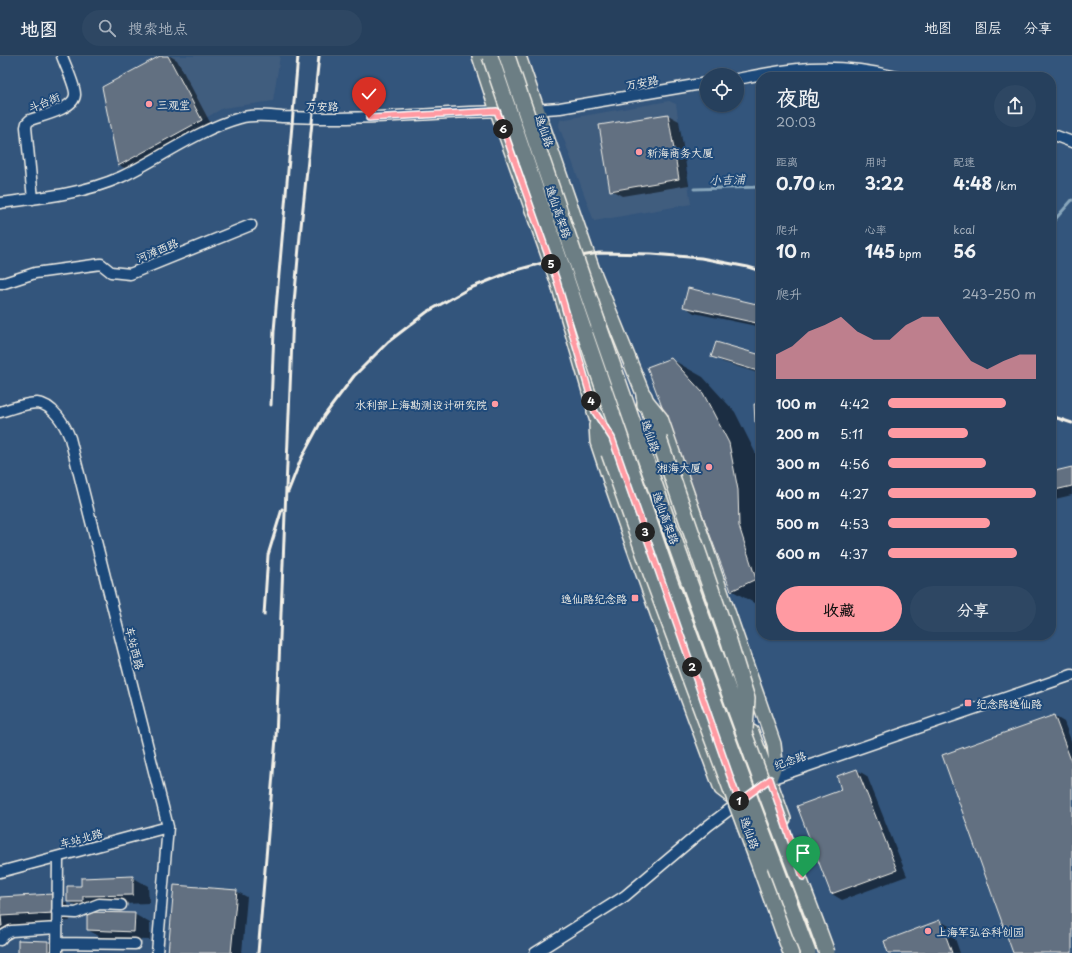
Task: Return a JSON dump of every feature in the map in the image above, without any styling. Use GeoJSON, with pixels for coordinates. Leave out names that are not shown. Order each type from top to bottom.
{"type":"FeatureCollection","features":[{"type":"Feature","properties":{"kind":"highway","name":"逸仙高架路"},"geometry":{"type":"LineString","coordinates":[[490,56],[666,571],[808,953]]}},
{"type":"Feature","properties":{"kind":"highway","name":"逸仙高架路"},"geometry":{"type":"LineString","coordinates":[[507,56],[568,239],[648,466],[745,736],[829,953]]}},
{"type":"Feature","properties":{"kind":"highway"},"geometry":{"type":"LineString","coordinates":[[644,396],[729,641],[746,699],[745,736]]}},
{"type":"Feature","properties":{"kind":"highway"},"geometry":{"type":"LineString","coordinates":[[595,412],[653,579],[760,867],[774,911],[791,953]]}},
{"type":"Feature","properties":{"kind":"highway"},"geometry":{"type":"LineString","coordinates":[[744,783],[760,867]]}},
{"type":"Feature","properties":{"kind":"highway"},"geometry":{"type":"LineString","coordinates":[[774,911],[794,953]]}},
{"type":"Feature","properties":{"kind":"main road"},"geometry":{"type":"LineString","coordinates":[[479,56],[557,281],[595,412],[597,442],[721,789],[739,802]]}},
{"type":"Feature","properties":{"kind":"main road","name":"逸仙路"},"geometry":{"type":"LineString","coordinates":[[519,56],[593,270],[644,396],[644,418],[829,953]]}},
{"type":"Feature","properties":{"kind":"main road"},"geometry":{"type":"LineString","coordinates":[[557,281],[559,272],[562,268],[569,264],[579,262],[588,265],[593,270]]}},
{"type":"Feature","properties":{"kind":"main road"},"geometry":{"type":"LineString","coordinates":[[644,396],[661,418],[774,744],[776,763],[770,779]]}},
{"type":"Feature","properties":{"kind":"main road","name":"逸仙路"},"geometry":{"type":"LineString","coordinates":[[739,802],[794,953]]}},
{"type":"Feature","properties":{"kind":"street","name":"斗台街"},"geometry":{"type":"LineString","coordinates":[[33,199],[26,127],[30,120],[67,106],[74,100],[75,91],[62,56]]}},
{"type":"Feature","properties":{"kind":"street"},"geometry":{"type":"LineString","coordinates":[[779,72],[797,69],[823,68],[851,69],[874,72]]}},
{"type":"Feature","properties":{"kind":"street"},"geometry":{"type":"LineString","coordinates":[[744,78],[756,76]]}},
{"type":"Feature","properties":{"kind":"street","name":"万安路"},"geometry":{"type":"LineString","coordinates":[[0,203],[79,191],[101,185],[120,177],[192,138],[241,118],[258,116],[369,118],[538,110],[560,108],[700,84]]}},
{"type":"Feature","properties":{"kind":"street"},"geometry":{"type":"LineString","coordinates":[[1056,136],[1072,142]]}},
{"type":"Feature","properties":{"kind":"street","name":"河滩西路"},"geometry":{"type":"LineString","coordinates":[[0,283],[35,273],[101,264],[111,272],[130,274],[251,225]]}},
{"type":"Feature","properties":{"kind":"street","name":"车站西路"},"geometry":{"type":"LineString","coordinates":[[0,412],[32,404],[41,404],[59,418],[67,430],[168,827],[157,953]]}},
{"type":"Feature","properties":{"kind":"street","name":"纪念路"},"geometry":{"type":"LineString","coordinates":[[535,953],[625,896],[709,825],[770,779],[1072,675]]}},
{"type":"Feature","properties":{"kind":"street","name":"车站北路"},"geometry":{"type":"LineString","coordinates":[[0,872],[168,827]]}},
{"type":"Feature","properties":{"kind":"street"},"geometry":{"type":"LineString","coordinates":[[58,857],[57,948],[135,944]]}},
{"type":"Feature","properties":{"kind":"street"},"geometry":{"type":"LineString","coordinates":[[57,912],[76,913],[99,904],[121,905]]}},
{"type":"Feature","properties":{"kind":"street"},"geometry":{"type":"LineString","coordinates":[[0,940],[11,930],[57,928]]}},
{"type":"Feature","properties":{"kind":"shaded area"},"geometry":{"type":"Polygon","coordinates":[[[168,56],[280,56],[273,101],[223,108],[202,120],[168,56]]]}},
{"type":"Feature","properties":{"kind":"shaded area"},"geometry":{"type":"Polygon","coordinates":[[[669,101],[676,104],[691,204],[594,221],[559,126],[560,120],[669,101]]]}},
{"type":"Feature","properties":{"kind":"building","name":"三观堂"},"geometry":{"type":"Polygon","coordinates":[[[160,56],[168,56],[202,120],[118,166],[102,87],[160,56]]]}},
{"type":"Feature","properties":{"kind":"building","name":"新海商务大厦"},"geometry":{"type":"Polygon","coordinates":[[[668,114],[679,179],[610,191],[599,125],[668,114]]]}},
{"type":"Feature","properties":{"kind":"building"},"geometry":{"type":"Polygon","coordinates":[[[688,288],[756,304],[756,323],[683,307],[688,288]]]}},
{"type":"Feature","properties":{"kind":"building"},"geometry":{"type":"Polygon","coordinates":[[[716,342],[756,354],[756,370],[711,357],[716,342]]]}},
{"type":"Feature","properties":{"kind":"building","name":"湘海大厦"},"geometry":{"type":"Polygon","coordinates":[[[671,358],[703,393],[729,443],[738,490],[739,526],[756,579],[731,591],[647,367],[671,358]]]}},
{"type":"Feature","properties":{"kind":"building"},"geometry":{"type":"Polygon","coordinates":[[[754,404],[756,404],[756,422],[754,404]]]}},
{"type":"Feature","properties":{"kind":"building"},"geometry":{"type":"Polygon","coordinates":[[[1072,467],[1072,486],[1056,490],[1056,471],[1072,467]]]}},
{"type":"Feature","properties":{"kind":"building"},"geometry":{"type":"Polygon","coordinates":[[[1054,715],[1072,763],[1072,953],[1013,953],[942,755],[1054,715]]]}},
{"type":"Feature","properties":{"kind":"building"},"geometry":{"type":"Polygon","coordinates":[[[857,769],[897,870],[831,894],[797,806],[841,790],[837,776],[857,769]]]}},
{"type":"Feature","properties":{"kind":"building"},"geometry":{"type":"Polygon","coordinates":[[[133,876],[133,895],[83,896],[83,902],[67,902],[67,886],[81,886],[81,878],[133,876]]]}},
{"type":"Feature","properties":{"kind":"building"},"geometry":{"type":"Polygon","coordinates":[[[174,885],[237,890],[231,953],[168,953],[174,885]]]}},
{"type":"Feature","properties":{"kind":"building"},"geometry":{"type":"Polygon","coordinates":[[[53,894],[54,913],[1,916],[2,926],[0,926],[0,897],[53,894]]]}},
{"type":"Feature","properties":{"kind":"building"},"geometry":{"type":"Polygon","coordinates":[[[87,912],[135,913],[134,932],[87,930],[87,912]]]}},
{"type":"Feature","properties":{"kind":"building","name":"上海军弘谷科创园"},"geometry":{"type":"Polygon","coordinates":[[[940,920],[952,953],[888,953],[884,941],[940,920]]]}},
{"type":"Feature","properties":{"kind":"building"},"geometry":{"type":"Polygon","coordinates":[[[18,940],[48,941],[48,953],[18,953],[18,940]]]}},
{"type":"Feature","properties":{"kind":"waterway","name":"小吉浦"},"geometry":{"type":"LineString","coordinates":[[694,189],[756,187]]}},
{"type":"Feature","properties":{"kind":"waterway","name":"小吉浦"},"geometry":{"type":"LineString","coordinates":[[1056,218],[1072,200]]}},
{"type":"Feature","properties":{"kind":"railway"},"geometry":{"type":"LineString","coordinates":[[271,405],[274,331],[298,56]]}},
{"type":"Feature","properties":{"kind":"railway"},"geometry":{"type":"LineString","coordinates":[[258,953],[276,738],[293,314],[319,56]]}},
{"type":"Feature","properties":{"kind":"railway"},"geometry":{"type":"LineString","coordinates":[[288,492],[301,459],[324,416],[354,376],[388,342],[427,312],[468,289],[513,271],[550,261],[599,253],[652,254],[701,258],[756,269]]}},
{"type":"Feature","properties":{"kind":"railway"},"geometry":{"type":"LineString","coordinates":[[1056,418],[1072,423]]}},
{"type":"Feature","properties":{"kind":"railway"},"geometry":{"type":"LineString","coordinates":[[264,615],[268,555],[282,509]]}},
{"type":"Feature","properties":{"kind":"place","name":"三观堂"},"geometry":{"type":"Point","coordinates":[149,104]}},
{"type":"Feature","properties":{"kind":"place","name":"新海商务大厦"},"geometry":{"type":"Point","coordinates":[639,152]}},
{"type":"Feature","properties":{"kind":"place","name":"水利部上海勘测设计研究院"},"geometry":{"type":"Point","coordinates":[495,404]}},
{"type":"Feature","properties":{"kind":"place","name":"湘海大厦"},"geometry":{"type":"Point","coordinates":[709,467]}},
{"type":"Feature","properties":{"kind":"place","name":"逸仙路纪念路"},"geometry":{"type":"Point","coordinates":[635,598]}},
{"type":"Feature","properties":{"kind":"place","name":"纪念路逸仙路"},"geometry":{"type":"Point","coordinates":[968,703]}},
{"type":"Feature","properties":{"kind":"place","name":"上海军弘谷科创园"},"geometry":{"type":"Point","coordinates":[928,931]}},
{"type":"Feature","properties":{"kind":"route"},"geometry":{"type":"LineString","coordinates":[[369,118],[497,111],[557,281],[595,412],[612,438],[739,802],[770,779],[803,877]]}}]}
